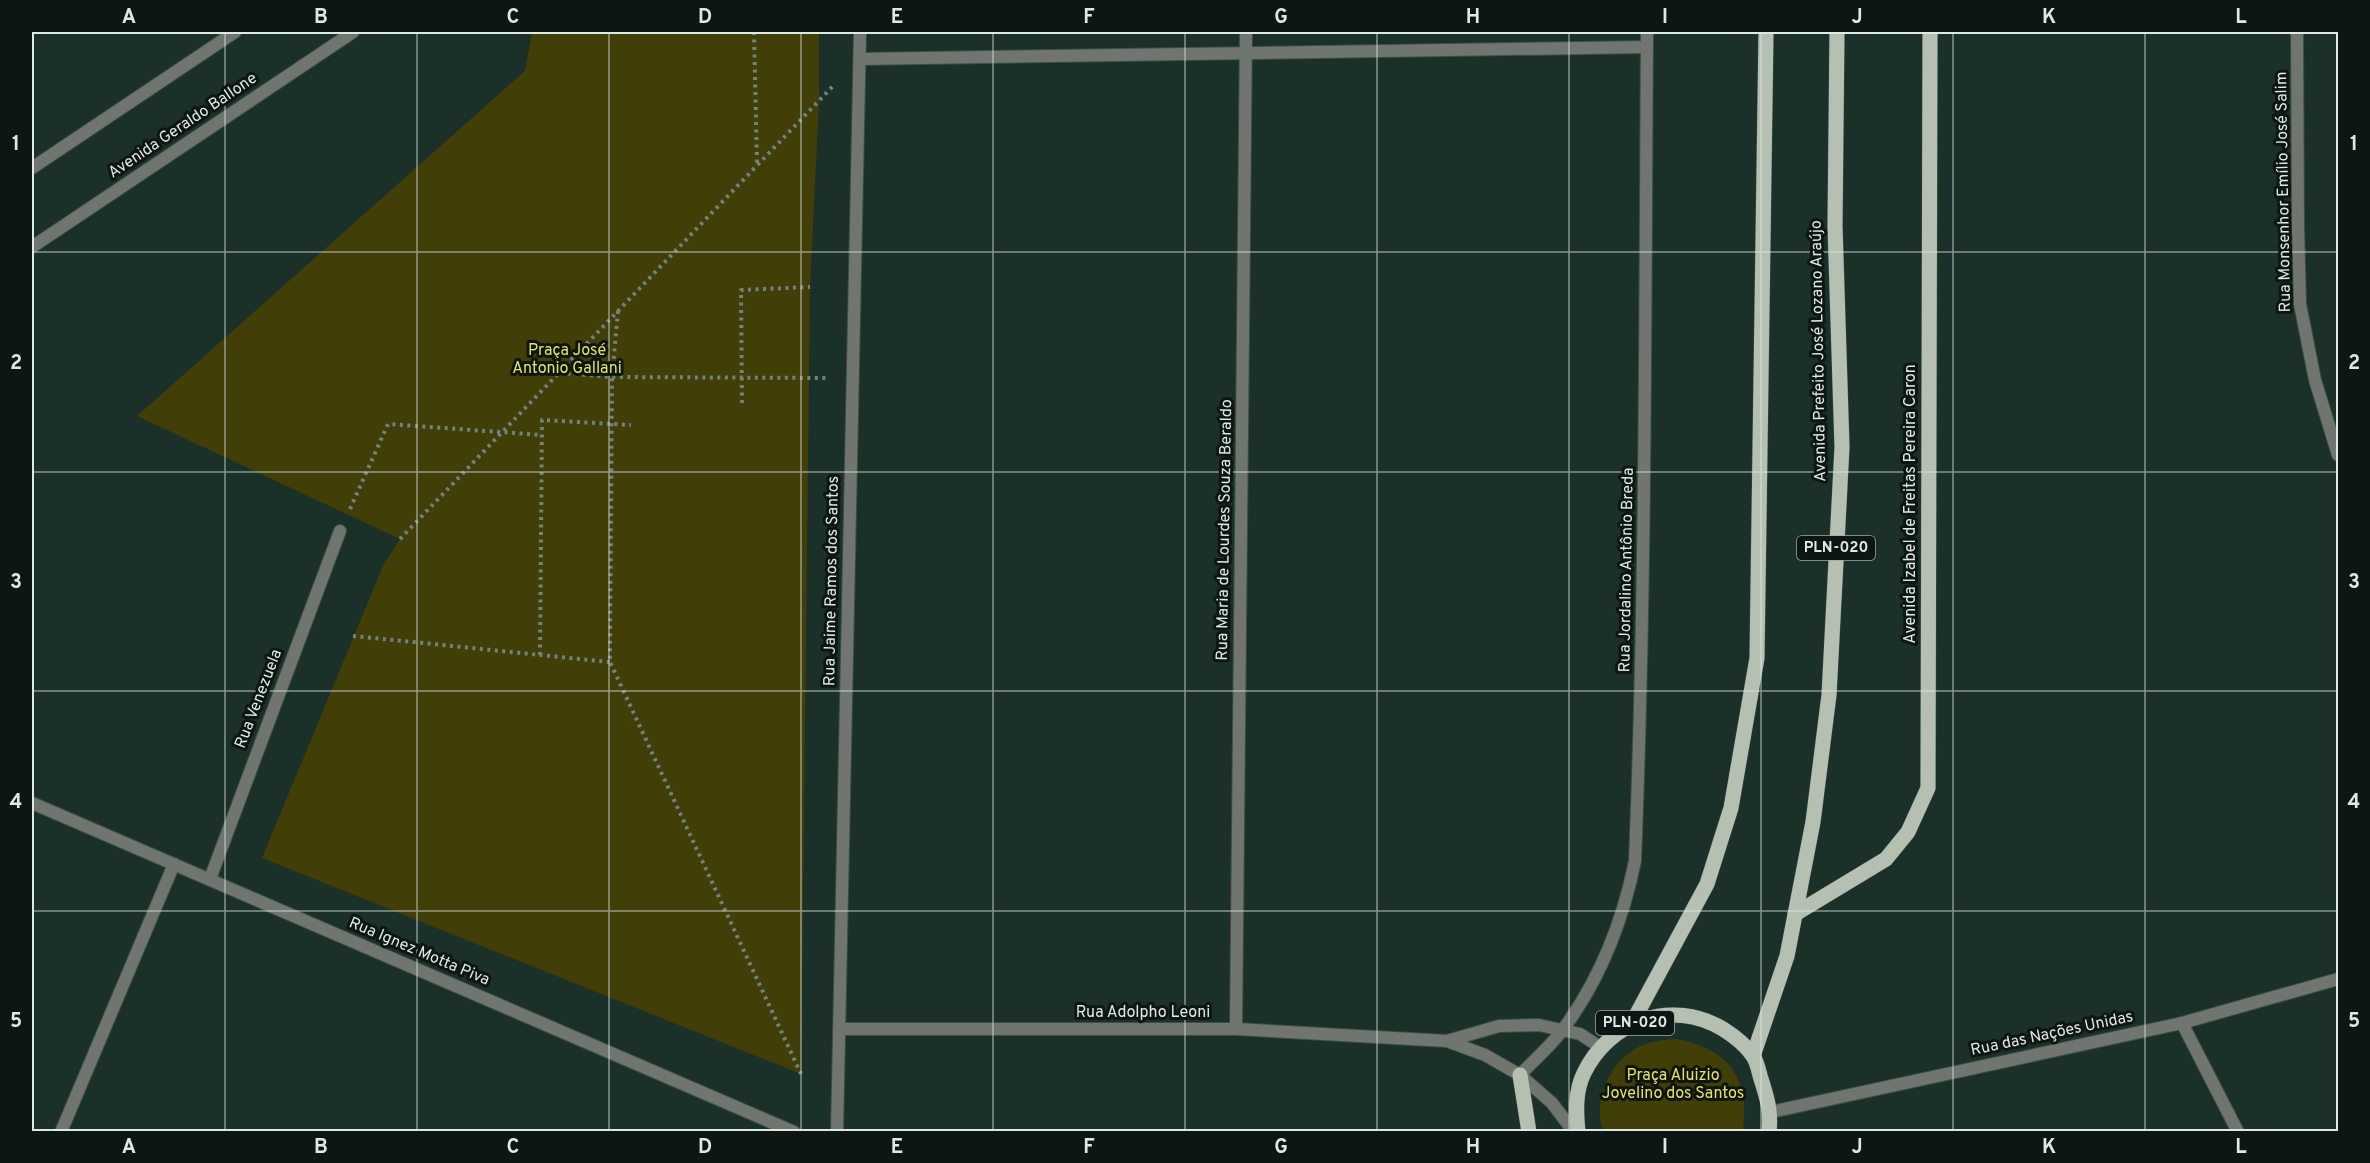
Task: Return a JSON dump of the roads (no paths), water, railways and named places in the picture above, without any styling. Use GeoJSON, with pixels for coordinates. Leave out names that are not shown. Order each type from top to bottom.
{"type":"FeatureCollection","features":[{"type":"Feature","properties":{"kind":"main road","name":"PLN-020"},"geometry":{"type":"LineString","coordinates":[[1632,1023],[1707,884],[1731,808],[1756,658],[1766,32]]}},
{"type":"Feature","properties":{"kind":"main road","name":"Avenida Prefeito José Lozano Araújo"},"geometry":{"type":"LineString","coordinates":[[1753,1056],[1787,956],[1813,822],[1829,695],[1842,447],[1835,226],[1837,32]]}},
{"type":"Feature","properties":{"kind":"main road","name":"Avenida Izabel de Freitas Pereira Caron"},"geometry":{"type":"LineString","coordinates":[[1795,914],[1886,859],[1908,832],[1928,788],[1930,32]]}},
{"type":"Feature","properties":{"kind":"main road","name":"PLN-020"},"geometry":{"type":"LineString","coordinates":[[1576,1131],[1575,1106],[1583,1074],[1600,1047],[1632,1023],[1658,1015],[1686,1015],[1712,1023],[1735,1036],[1753,1056],[1771,1112],[1769,1131]]}},
{"type":"Feature","properties":{"kind":"main road"},"geometry":{"type":"LineString","coordinates":[[1520,1075],[1529,1131]]}},
{"type":"Feature","properties":{"kind":"street"},"geometry":{"type":"LineString","coordinates":[[32,168],[235,32]]}},
{"type":"Feature","properties":{"kind":"street","name":"Avenida Geraldo Ballone"},"geometry":{"type":"LineString","coordinates":[[32,247],[352,32]]}},
{"type":"Feature","properties":{"kind":"street","name":"Rua Jaime Ramos dos Santos"},"geometry":{"type":"LineString","coordinates":[[837,1131],[860,32]]}},
{"type":"Feature","properties":{"kind":"street","name":"Rua Maria de Lourdes Souza Beraldo"},"geometry":{"type":"LineString","coordinates":[[1236,1029],[1246,32]]}},
{"type":"Feature","properties":{"kind":"street","name":"Rua Jordalino Antônio Breda"},"geometry":{"type":"LineString","coordinates":[[1520,1075],[1563,1029],[1601,968],[1630,885],[1635,861],[1643,661],[1647,32]]}},
{"type":"Feature","properties":{"kind":"street","name":"Rua Monsenhor Emílio José Salim"},"geometry":{"type":"LineString","coordinates":[[2297,32],[2300,304],[2314,380],[2337,450]]}},
{"type":"Feature","properties":{"kind":"street"},"geometry":{"type":"LineString","coordinates":[[860,59],[1647,47]]}},
{"type":"Feature","properties":{"kind":"street","name":"Rua Venezuela"},"geometry":{"type":"LineString","coordinates":[[210,879],[340,531]]}},
{"type":"Feature","properties":{"kind":"street","name":"Rua Ignez Motta Piva"},"geometry":{"type":"LineString","coordinates":[[32,803],[794,1131]]}},
{"type":"Feature","properties":{"kind":"street"},"geometry":{"type":"LineString","coordinates":[[61,1131],[174,864]]}},
{"type":"Feature","properties":{"kind":"street","name":"Rua das Nações Unidas"},"geometry":{"type":"LineString","coordinates":[[1771,1112],[2182,1023],[2338,979]]}},
{"type":"Feature","properties":{"kind":"street"},"geometry":{"type":"LineString","coordinates":[[2182,1023],[2238,1131]]}},
{"type":"Feature","properties":{"kind":"street","name":"Rua Adolpho Leoni"},"geometry":{"type":"LineString","coordinates":[[1447,1041],[1499,1026],[1539,1024],[1580,1034],[1600,1047]]}},
{"type":"Feature","properties":{"kind":"street","name":"Rua Adolpho Leoni"},"geometry":{"type":"LineString","coordinates":[[839,1029],[1236,1029],[1447,1041],[1485,1054],[1520,1075],[1552,1103],[1576,1131]]}},
{"type":"Feature","properties":{"kind":"park label","name":"Praça José Antonio Gallani"},"geometry":{"type":"Point","coordinates":[567,360]}},
{"type":"Feature","properties":{"kind":"park label","name":"Praça Aluizio Jovelino dos Santos"},"geometry":{"type":"Point","coordinates":[1673,1085]}}]}
